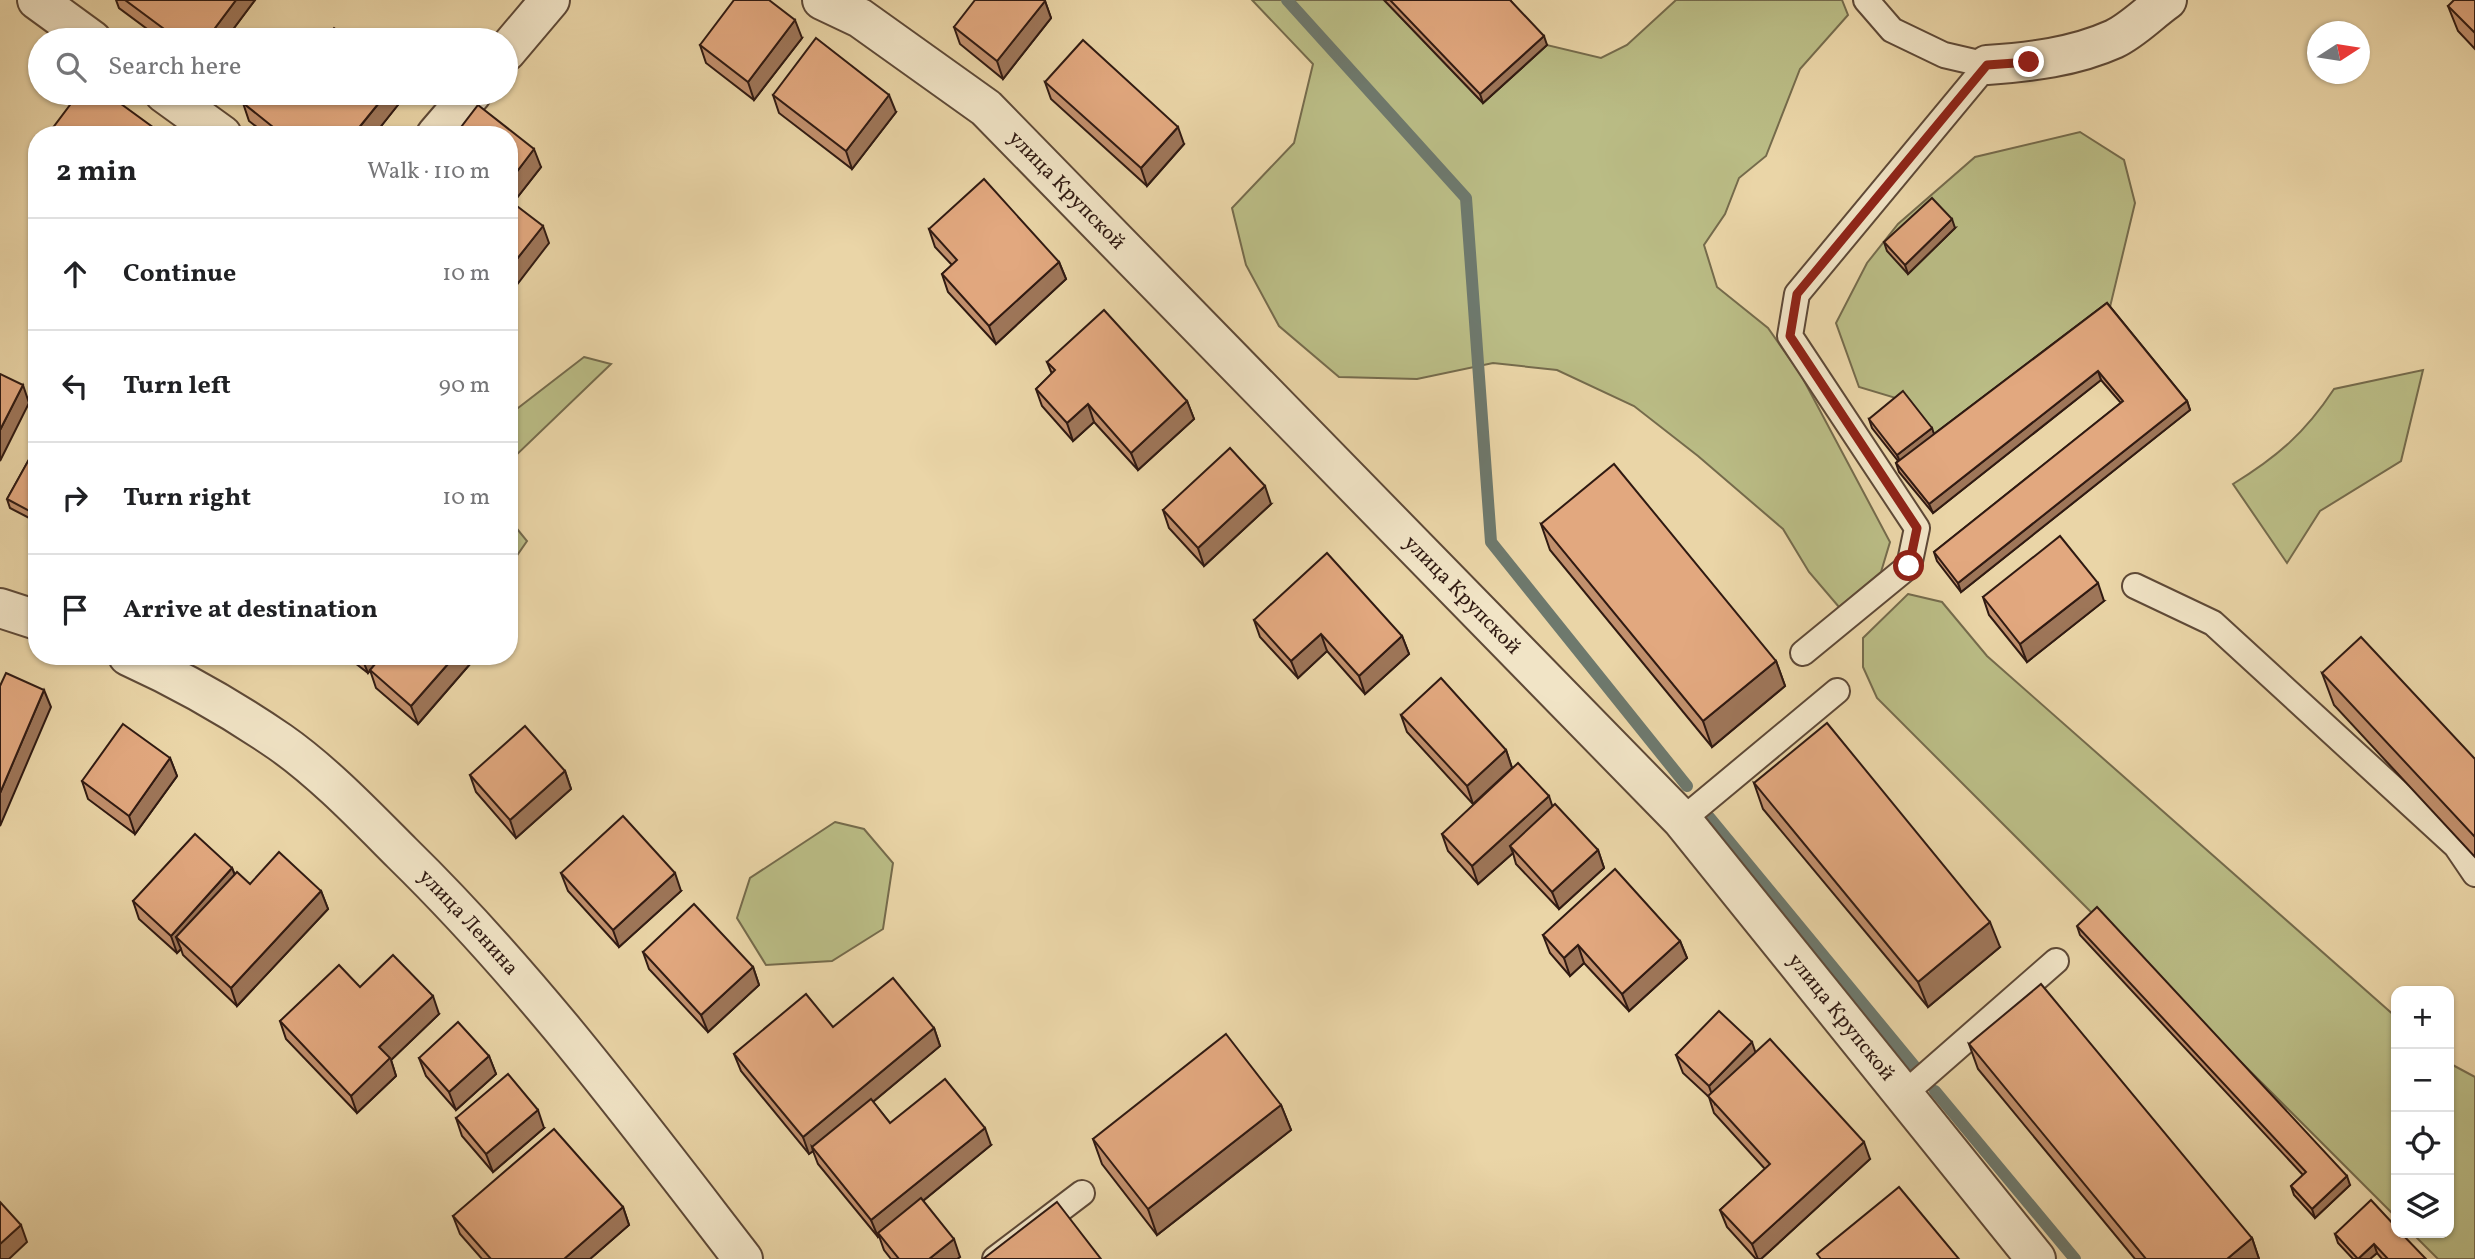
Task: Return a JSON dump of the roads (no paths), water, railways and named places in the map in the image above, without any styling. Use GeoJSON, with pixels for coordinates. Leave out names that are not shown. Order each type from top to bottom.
{"type":"FeatureCollection","features":[{"type":"Feature","properties":{"kind":"street"},"geometry":{"type":"LineString","coordinates":[[37,0],[76,28]]}},
{"type":"Feature","properties":{"kind":"street"},"geometry":{"type":"LineString","coordinates":[[518,38],[550,0]]}},
{"type":"Feature","properties":{"kind":"street","name":"улица Крупской"},"geometry":{"type":"LineString","coordinates":[[822,0],[860,18],[986,108],[1682,820],[2036,1259]]}},
{"type":"Feature","properties":{"kind":"street"},"geometry":{"type":"LineString","coordinates":[[1987,65],[2029,62],[2116,38],[2167,0]]}},
{"type":"Feature","properties":{"kind":"street"},"geometry":{"type":"LineString","coordinates":[[181,105],[210,126]]}},
{"type":"Feature","properties":{"kind":"street"},"geometry":{"type":"LineString","coordinates":[[444,126],[462,105]]}},
{"type":"Feature","properties":{"kind":"street"},"geometry":{"type":"LineString","coordinates":[[0,608],[28,617]]}},
{"type":"Feature","properties":{"kind":"street","name":"улица Ленина"},"geometry":{"type":"LineString","coordinates":[[148,665],[181,680],[282,744],[388,839],[462,911],[572,1037],[743,1259]]}},
{"type":"Feature","properties":{"kind":"lane"},"geometry":{"type":"LineString","coordinates":[[1803,653],[1909,566],[1917,528],[1790,336],[1797,294],[1987,65],[1944,55],[1892,30],[1866,0]]}},
{"type":"Feature","properties":{"kind":"lane"},"geometry":{"type":"LineString","coordinates":[[2135,586],[2213,623],[2456,846],[2475,874]]}},
{"type":"Feature","properties":{"kind":"lane"},"geometry":{"type":"LineString","coordinates":[[1682,820],[1838,691]]}},
{"type":"Feature","properties":{"kind":"lane"},"geometry":{"type":"LineString","coordinates":[[1903,1095],[2056,961]]}},
{"type":"Feature","properties":{"kind":"lane"},"geometry":{"type":"LineString","coordinates":[[995,1259],[1082,1193]]}},
{"type":"Feature","properties":{"kind":"waterway"},"geometry":{"type":"LineString","coordinates":[[1287,0],[1466,198],[1491,542],[1687,786]]}},
{"type":"Feature","properties":{"kind":"waterway"},"geometry":{"type":"LineString","coordinates":[[1709,817],[1916,1068]]}},
{"type":"Feature","properties":{"kind":"waterway"},"geometry":{"type":"LineString","coordinates":[[1935,1091],[2075,1259]]}}]}
